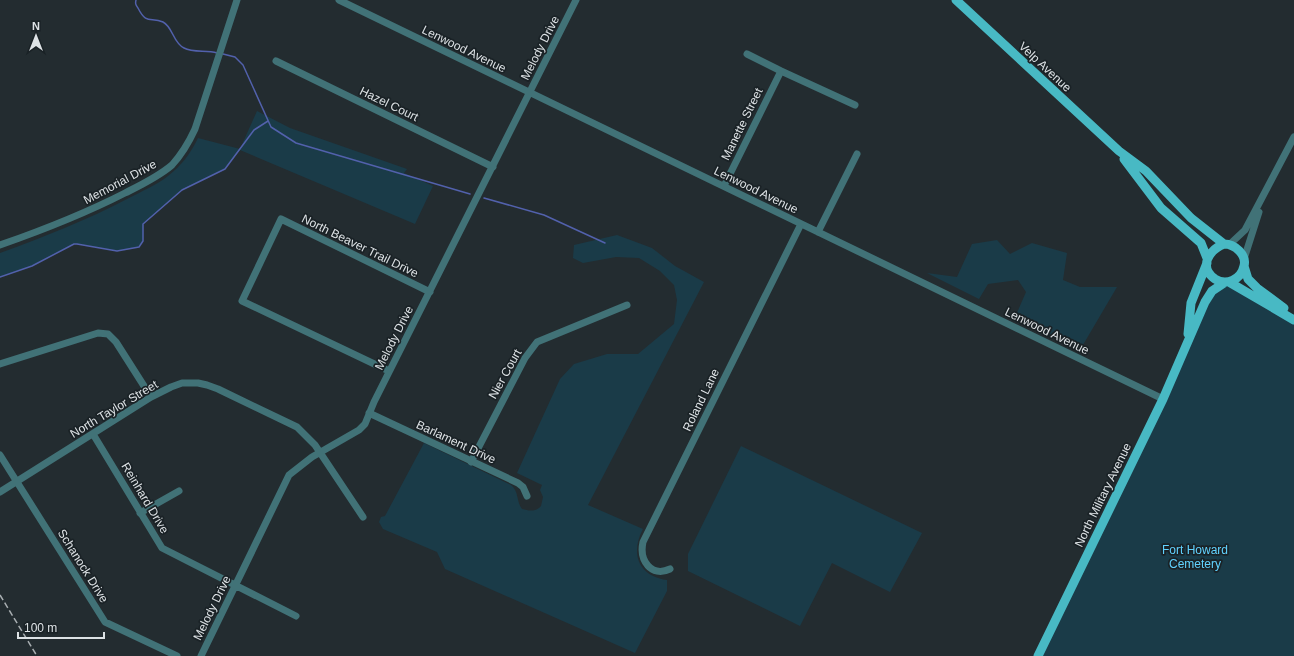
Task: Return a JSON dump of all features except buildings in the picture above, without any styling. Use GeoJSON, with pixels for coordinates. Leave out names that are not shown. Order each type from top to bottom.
{"type":"FeatureCollection","features":[{"type":"Feature","properties":{"kind":"main road","name":"Velp Avenue"},"geometry":{"type":"LineString","coordinates":[[956,0],[1119,152],[1146,171],[1191,218],[1227,244]]}},
{"type":"Feature","properties":{"kind":"main road","name":"Velp Avenue"},"geometry":{"type":"LineString","coordinates":[[1119,152],[1161,208],[1201,243],[1207,261]]}},
{"type":"Feature","properties":{"kind":"main road"},"geometry":{"type":"LineString","coordinates":[[1294,317],[1282,306],[1257,288],[1248,279],[1244,263],[1238,250],[1227,244],[1212,251],[1207,261],[1208,270],[1211,276],[1217,280],[1226,282],[1294,320]]}},
{"type":"Feature","properties":{"kind":"main road","name":"North Military Avenue"},"geometry":{"type":"LineString","coordinates":[[1187,344],[1191,303],[1207,261]]}},
{"type":"Feature","properties":{"kind":"main road"},"geometry":{"type":"LineString","coordinates":[[1226,282],[1238,276],[1244,263]]}},
{"type":"Feature","properties":{"kind":"main road","name":"North Military Avenue"},"geometry":{"type":"LineString","coordinates":[[1038,656],[1163,399],[1205,302],[1212,291],[1226,282]]}},
{"type":"Feature","properties":{"kind":"street","name":"Memorial Drive"},"geometry":{"type":"LineString","coordinates":[[0,246],[83,214],[150,180],[168,168],[183,152],[193,133],[237,0]]}},
{"type":"Feature","properties":{"kind":"street","name":"Lenwood Avenue"},"geometry":{"type":"LineString","coordinates":[[339,0],[1163,399]]}},
{"type":"Feature","properties":{"kind":"street","name":"Melody Drive"},"geometry":{"type":"LineString","coordinates":[[201,656],[289,474],[365,424],[369,413],[576,0]]}},
{"type":"Feature","properties":{"kind":"street"},"geometry":{"type":"LineString","coordinates":[[747,54],[855,105]]}},
{"type":"Feature","properties":{"kind":"street","name":"Hazel Court"},"geometry":{"type":"LineString","coordinates":[[276,61],[493,167]]}},
{"type":"Feature","properties":{"kind":"street","name":"Manette Street"},"geometry":{"type":"LineString","coordinates":[[724,186],[781,71]]}},
{"type":"Feature","properties":{"kind":"street"},"geometry":{"type":"LineString","coordinates":[[1227,244],[1245,230],[1294,136]]}},
{"type":"Feature","properties":{"kind":"street"},"geometry":{"type":"LineString","coordinates":[[818,232],[857,154]]}},
{"type":"Feature","properties":{"kind":"street"},"geometry":{"type":"LineString","coordinates":[[1244,263],[1264,195]]}},
{"type":"Feature","properties":{"kind":"street","name":"North Beaver Trail Drive"},"geometry":{"type":"LineString","coordinates":[[390,371],[242,301],[281,219],[430,292]]}},
{"type":"Feature","properties":{"kind":"street","name":"Roland Lane"},"geometry":{"type":"LineString","coordinates":[[670,569],[656,571],[649,567],[643,559],[643,542],[801,224]]}},
{"type":"Feature","properties":{"kind":"street","name":"Nier Court"},"geometry":{"type":"LineString","coordinates":[[471,462],[525,358],[537,342],[627,305]]}},
{"type":"Feature","properties":{"kind":"street"},"geometry":{"type":"LineString","coordinates":[[0,364],[98,333],[108,334],[116,342],[151,397]]}},
{"type":"Feature","properties":{"kind":"street","name":"North Taylor Street"},"geometry":{"type":"LineString","coordinates":[[0,492],[151,397],[182,383],[198,383],[218,389],[297,427],[305,434],[320,453],[363,517]]}},
{"type":"Feature","properties":{"kind":"street","name":"Barlament Drive"},"geometry":{"type":"LineString","coordinates":[[369,413],[520,484],[527,496]]}},
{"type":"Feature","properties":{"kind":"street","name":"Reinhard Drive"},"geometry":{"type":"LineString","coordinates":[[93,434],[162,548],[296,616]]}},
{"type":"Feature","properties":{"kind":"street","name":"Schanock Drive"},"geometry":{"type":"LineString","coordinates":[[0,455],[105,622],[177,656]]}},
{"type":"Feature","properties":{"kind":"street"},"geometry":{"type":"LineString","coordinates":[[140,513],[179,490]]}},
{"type":"Feature","properties":{"kind":"green space"},"geometry":{"type":"Polygon","coordinates":[[[257,111],[290,128],[407,169],[404,173],[433,186],[415,224],[240,150],[225,169],[182,190],[143,224],[143,241],[139,247],[117,251],[74,244],[32,266],[0,277],[0,253],[81,221],[154,185],[168,176],[181,164],[189,154],[198,138],[240,149],[257,111]]]}},
{"type":"Feature","properties":{"kind":"green space"},"geometry":{"type":"Polygon","coordinates":[[[617,235],[652,248],[675,266],[704,282],[588,505],[643,529],[637,547],[639,562],[649,574],[657,578],[667,580],[667,591],[635,653],[445,569],[437,552],[383,529],[379,522],[381,517],[385,516],[424,443],[514,487],[522,509],[532,510],[541,506],[543,497],[540,490],[542,485],[517,473],[560,379],[574,364],[607,354],[638,354],[674,324],[677,300],[674,285],[660,271],[639,258],[616,257],[583,263],[573,258],[574,245],[617,235]]]}},
{"type":"Feature","properties":{"kind":"green space"},"geometry":{"type":"Polygon","coordinates":[[[997,240],[1010,254],[1032,243],[1067,253],[1063,280],[1080,287],[1117,287],[1080,350],[1016,315],[1026,292],[1018,280],[988,284],[979,299],[927,273],[957,277],[972,244],[997,240]]]}},
{"type":"Feature","properties":{"kind":"green space","name":"Fort Howard Cemetery"},"geometry":{"type":"Polygon","coordinates":[[[1224,283],[1294,320],[1294,656],[1038,656],[1205,302],[1224,283]]]}},
{"type":"Feature","properties":{"kind":"green space"},"geometry":{"type":"Polygon","coordinates":[[[741,446],[922,533],[890,592],[832,563],[800,626],[688,571],[688,554],[741,446]]]}},
{"type":"Feature","properties":{"kind":"waterway"},"geometry":{"type":"LineString","coordinates":[[136,0],[136,5],[141,14],[149,20],[159,20],[166,24],[180,46],[188,50],[217,53]]}},
{"type":"Feature","properties":{"kind":"waterway"},"geometry":{"type":"LineString","coordinates":[[223,54],[235,57],[243,65],[271,127],[296,143],[470,194]]}},
{"type":"Feature","properties":{"kind":"waterway"},"geometry":{"type":"LineString","coordinates":[[0,277],[32,266],[74,244],[117,251],[139,247],[143,241],[143,224],[182,190],[225,169],[254,130],[268,121]]}},
{"type":"Feature","properties":{"kind":"waterway"},"geometry":{"type":"LineString","coordinates":[[484,198],[544,215],[605,243]]}},
{"type":"Feature","properties":{"kind":"railway"},"geometry":{"type":"LineString","coordinates":[[0,595],[37,656]]}}]}
